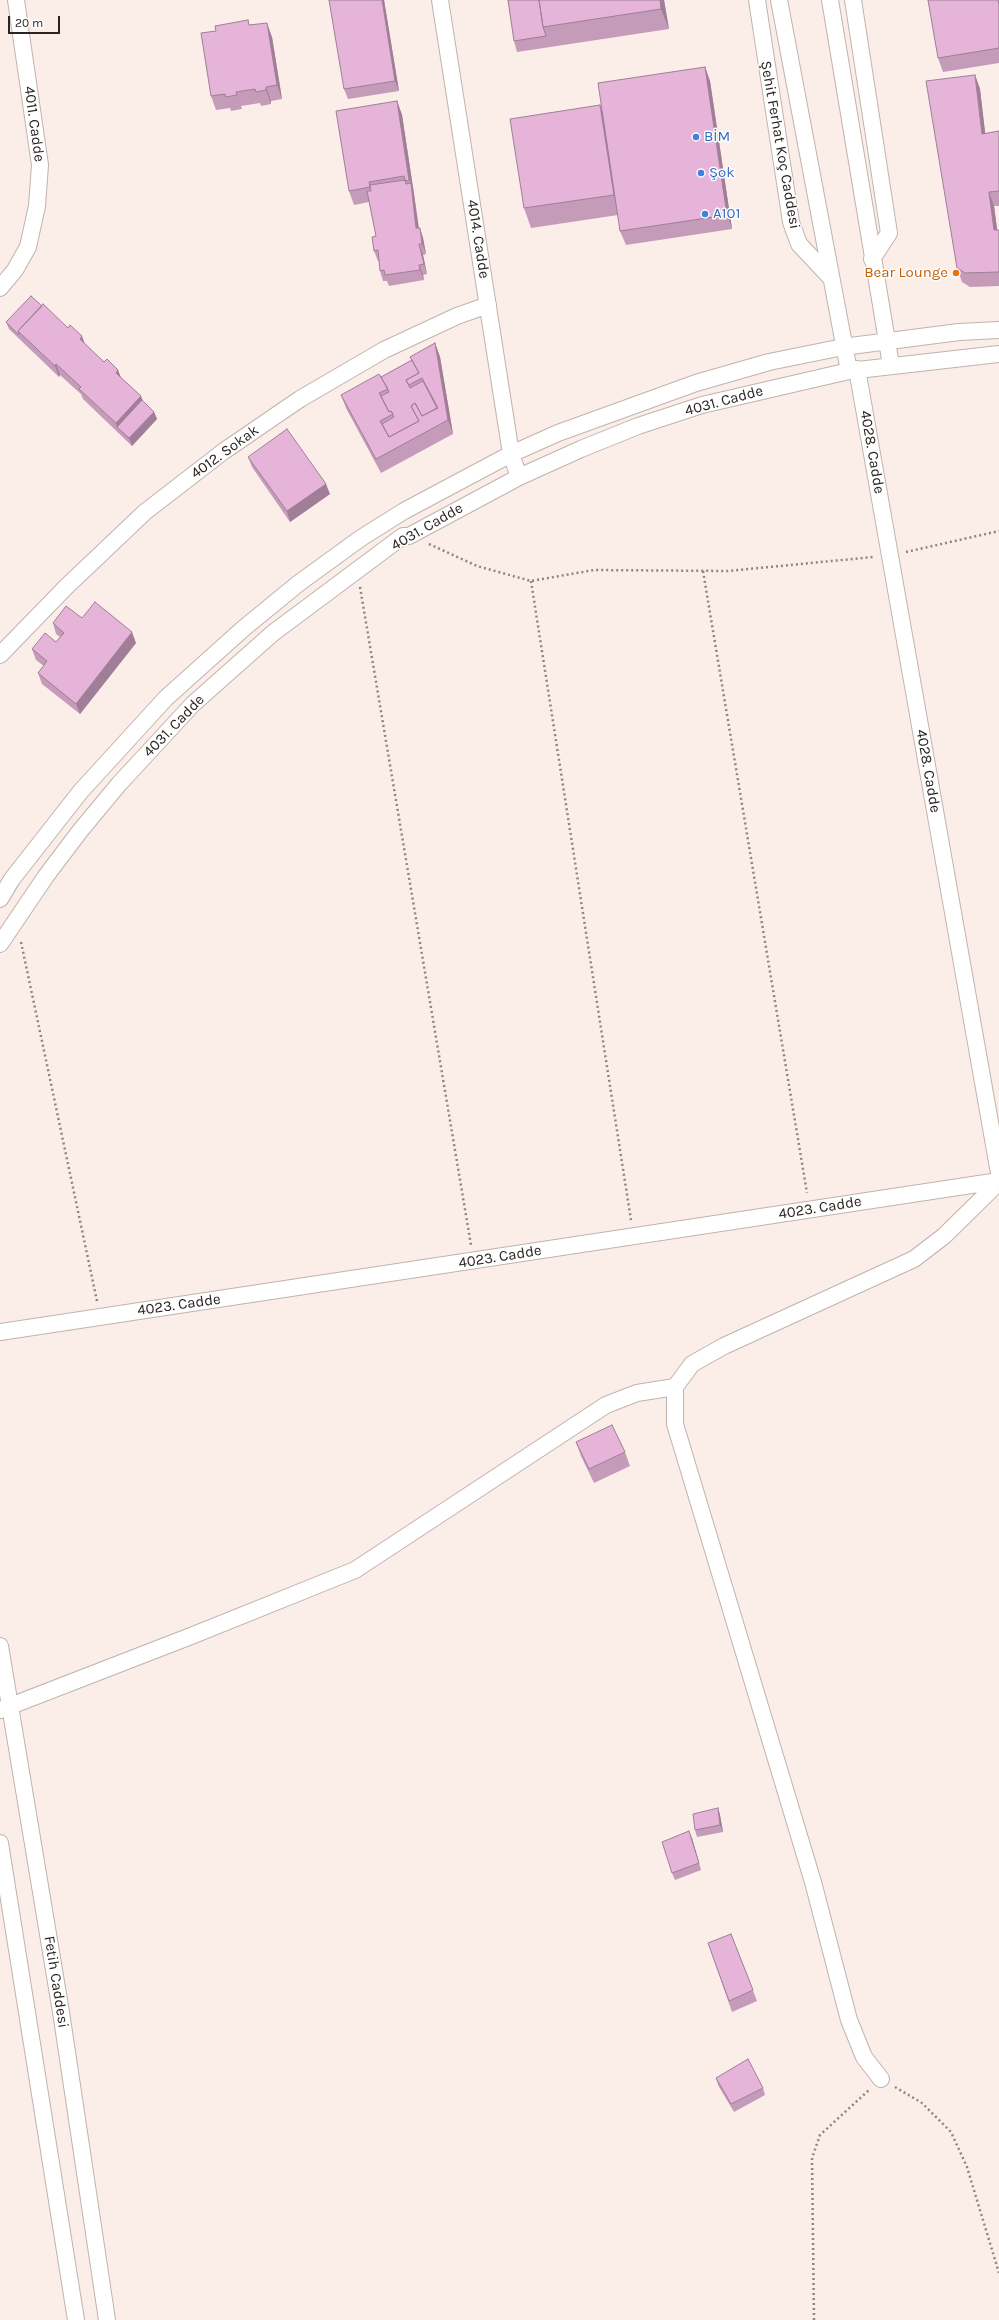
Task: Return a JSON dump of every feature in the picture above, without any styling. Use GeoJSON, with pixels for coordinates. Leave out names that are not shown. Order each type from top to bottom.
{"type":"FeatureCollection","features":[{"type":"Feature","properties":{"kind":"street","name":"4011. Cadde"},"geometry":{"type":"LineString","coordinates":[[0,288],[15,270],[28,247],[37,206],[40,166],[16,0]]}},
{"type":"Feature","properties":{"kind":"street","name":"4014. Cadde"},"geometry":{"type":"LineString","coordinates":[[440,0],[511,454],[519,477]]}},
{"type":"Feature","properties":{"kind":"street","name":"Şehit Ferhat Koç Caddesi"},"geometry":{"type":"LineString","coordinates":[[756,0],[791,222],[799,244],[830,277]]}},
{"type":"Feature","properties":{"kind":"street","name":"Şehit Ferhat Koç Caddesi"},"geometry":{"type":"LineString","coordinates":[[779,0],[843,347],[853,370]]}},
{"type":"Feature","properties":{"kind":"street"},"geometry":{"type":"LineString","coordinates":[[830,0],[872,259],[891,365]]}},
{"type":"Feature","properties":{"kind":"street"},"geometry":{"type":"LineString","coordinates":[[853,0],[889,233],[872,259]]}},
{"type":"Feature","properties":{"kind":"street","name":"4012. Sokak"},"geometry":{"type":"LineString","coordinates":[[0,654],[71,582],[145,512],[224,451],[300,399],[384,350],[450,318],[488,305]]}},
{"type":"Feature","properties":{"kind":"street","name":"4031. Cadde"},"geometry":{"type":"LineString","coordinates":[[0,899],[12,879],[81,791],[166,698],[204,662],[299,582],[361,538],[404,511],[511,454],[606,414],[696,383],[769,362],[843,347],[886,341],[999,330]]}},
{"type":"Feature","properties":{"kind":"street","name":"4031. Cadde"},"geometry":{"type":"LineString","coordinates":[[0,944],[11,926],[80,831],[119,784],[193,704],[273,633],[403,536],[410,536],[519,477],[638,426],[702,405],[853,370],[999,354]]}},
{"type":"Feature","properties":{"kind":"street","name":"4028. Cadde"},"geometry":{"type":"LineString","coordinates":[[853,370],[890,555],[999,1173]]}},
{"type":"Feature","properties":{"kind":"street"},"geometry":{"type":"LineString","coordinates":[[880,2078],[864,2057],[849,2020],[813,1882],[676,1424],[675,1387],[692,1364],[724,1346],[914,1259],[944,1236],[999,1181]]}},
{"type":"Feature","properties":{"kind":"street","name":"4023. Cadde"},"geometry":{"type":"LineString","coordinates":[[0,1332],[999,1181]]}},
{"type":"Feature","properties":{"kind":"street"},"geometry":{"type":"LineString","coordinates":[[5,1708],[191,1636],[355,1570],[606,1405],[637,1393],[675,1387]]}},
{"type":"Feature","properties":{"kind":"street","name":"Fetih Caddesi"},"geometry":{"type":"LineString","coordinates":[[0,1646],[5,1708],[60,2004],[107,2320]]}},
{"type":"Feature","properties":{"kind":"street"},"geometry":{"type":"LineString","coordinates":[[0,1843],[76,2320]]}},
{"type":"Feature","properties":{"kind":"path"},"geometry":{"type":"LineString","coordinates":[[410,536],[477,566],[531,581],[594,570],[728,571],[890,555],[999,531]]}},
{"type":"Feature","properties":{"kind":"path"},"geometry":{"type":"LineString","coordinates":[[357,569],[474,1261]]}},
{"type":"Feature","properties":{"kind":"path"},"geometry":{"type":"LineString","coordinates":[[703,571],[809,1210]]}},
{"type":"Feature","properties":{"kind":"path"},"geometry":{"type":"LineString","coordinates":[[531,581],[633,1236]]}},
{"type":"Feature","properties":{"kind":"path"},"geometry":{"type":"LineString","coordinates":[[11,926],[20,935],[100,1317]]}},
{"type":"Feature","properties":{"kind":"path"},"geometry":{"type":"LineString","coordinates":[[814,2320],[812,2158],[820,2135],[860,2100],[880,2078],[922,2103],[951,2132],[967,2167],[999,2273]]}},
{"type":"Feature","properties":{"kind":"building"},"geometry":{"type":"Polygon","coordinates":[[[329,0],[382,0],[395,81],[344,89],[329,0]]]}},
{"type":"Feature","properties":{"kind":"building"},"geometry":{"type":"Polygon","coordinates":[[[508,0],[539,0],[543,27],[546,36],[514,41],[508,0]]]}},
{"type":"Feature","properties":{"kind":"building"},"geometry":{"type":"Polygon","coordinates":[[[539,0],[660,0],[661,9],[543,27],[539,0]]]}},
{"type":"Feature","properties":{"kind":"building"},"geometry":{"type":"Polygon","coordinates":[[[928,0],[998,0],[999,48],[938,58],[928,0]]]}},
{"type":"Feature","properties":{"kind":"building"},"geometry":{"type":"Polygon","coordinates":[[[248,20],[249,25],[267,23],[277,85],[266,87],[266,90],[256,92],[255,89],[236,92],[237,95],[226,97],[225,94],[211,96],[201,33],[216,31],[215,26],[248,20]]]}},
{"type":"Feature","properties":{"kind":"building"},"geometry":{"type":"Polygon","coordinates":[[[705,67],[727,215],[620,231],[598,83],[705,67]]]}},
{"type":"Feature","properties":{"kind":"building"},"geometry":{"type":"Polygon","coordinates":[[[975,75],[982,134],[999,131],[999,191],[989,192],[994,230],[999,230],[999,272],[965,273],[957,268],[926,81],[975,75]]]}},
{"type":"Feature","properties":{"kind":"building"},"geometry":{"type":"Polygon","coordinates":[[[397,101],[409,180],[405,181],[404,176],[369,182],[370,187],[349,191],[336,111],[397,101]]]}},
{"type":"Feature","properties":{"kind":"building"},"geometry":{"type":"Polygon","coordinates":[[[600,105],[614,195],[524,208],[510,119],[600,105]]]}},
{"type":"Feature","properties":{"kind":"building"},"geometry":{"type":"Polygon","coordinates":[[[405,180],[406,184],[411,183],[416,228],[420,228],[422,244],[419,244],[424,264],[419,265],[420,270],[385,275],[384,270],[380,271],[378,250],[374,251],[372,237],[376,236],[367,191],[371,191],[370,185],[405,180]]]}},
{"type":"Feature","properties":{"kind":"building"},"geometry":{"type":"Polygon","coordinates":[[[31,296],[42,306],[18,331],[19,335],[6,322],[31,296]]]}},
{"type":"Feature","properties":{"kind":"building"},"geometry":{"type":"Polygon","coordinates":[[[43,304],[68,328],[70,325],[82,336],[80,339],[104,362],[107,359],[118,370],[116,373],[141,396],[116,423],[79,389],[81,387],[56,364],[55,366],[18,331],[43,304]]]}},
{"type":"Feature","properties":{"kind":"building"},"geometry":{"type":"Polygon","coordinates":[[[435,343],[448,420],[376,459],[341,395],[379,374],[388,389],[379,393],[389,412],[391,411],[393,414],[380,421],[389,437],[419,421],[411,406],[415,403],[422,416],[438,408],[422,378],[409,385],[406,380],[419,373],[410,357],[435,343]]]}},
{"type":"Feature","properties":{"kind":"building"},"geometry":{"type":"Polygon","coordinates":[[[412,360],[419,373],[406,380],[410,388],[423,381],[437,408],[422,416],[415,403],[411,406],[419,421],[389,437],[382,424],[394,417],[391,411],[389,412],[381,396],[389,392],[381,377],[412,360]]]}},
{"type":"Feature","properties":{"kind":"building"},"geometry":{"type":"Polygon","coordinates":[[[142,400],[154,412],[129,438],[117,427],[142,400]]]}},
{"type":"Feature","properties":{"kind":"building"},"geometry":{"type":"Polygon","coordinates":[[[287,429],[326,484],[287,511],[248,457],[287,429]]]}},
{"type":"Feature","properties":{"kind":"building"},"geometry":{"type":"Polygon","coordinates":[[[95,602],[132,632],[76,704],[38,673],[47,661],[32,649],[45,633],[56,642],[64,633],[53,623],[66,606],[82,618],[95,602]]]}},
{"type":"Feature","properties":{"kind":"building"},"geometry":{"type":"Polygon","coordinates":[[[612,1425],[625,1452],[589,1469],[576,1442],[612,1425]]]}},
{"type":"Feature","properties":{"kind":"building"},"geometry":{"type":"Polygon","coordinates":[[[718,1808],[720,1825],[695,1830],[693,1814],[718,1808]]]}},
{"type":"Feature","properties":{"kind":"building"},"geometry":{"type":"Polygon","coordinates":[[[689,1831],[699,1863],[672,1873],[662,1842],[689,1831]]]}},
{"type":"Feature","properties":{"kind":"building"},"geometry":{"type":"Polygon","coordinates":[[[731,1934],[753,1990],[729,2001],[708,1943],[731,1934]]]}},
{"type":"Feature","properties":{"kind":"building"},"geometry":{"type":"Polygon","coordinates":[[[748,2059],[763,2088],[731,2104],[716,2078],[748,2059]]]}},
{"type":"Feature","properties":{"kind":"place","name":"BİM"},"geometry":{"type":"Point","coordinates":[696,137]}},
{"type":"Feature","properties":{"kind":"place","name":"Şok"},"geometry":{"type":"Point","coordinates":[701,173]}},
{"type":"Feature","properties":{"kind":"place","name":"A101"},"geometry":{"type":"Point","coordinates":[705,214]}},
{"type":"Feature","properties":{"kind":"place","name":"Bear Lounge"},"geometry":{"type":"Point","coordinates":[956,273]}}]}
